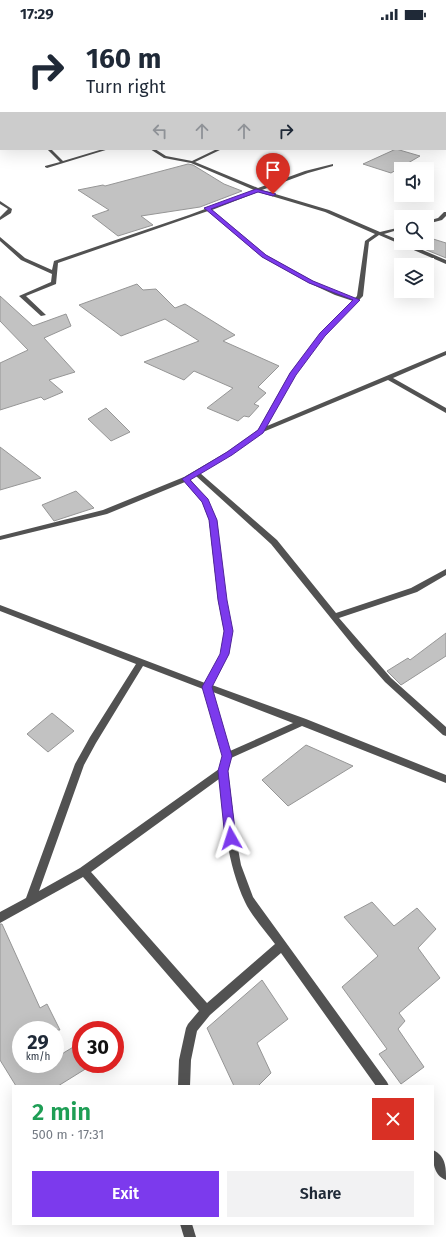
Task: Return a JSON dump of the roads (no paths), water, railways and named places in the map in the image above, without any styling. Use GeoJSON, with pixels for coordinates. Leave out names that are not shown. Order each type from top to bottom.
{"type":"FeatureCollection","features":[{"type":"Feature","properties":{"kind":"street"},"geometry":{"type":"LineString","coordinates":[[50,150],[62,162]]}},
{"type":"Feature","properties":{"kind":"street"},"geometry":{"type":"LineString","coordinates":[[89,150],[93,153]]}},
{"type":"Feature","properties":{"kind":"street"},"geometry":{"type":"LineString","coordinates":[[47,167],[104,150]]}},
{"type":"Feature","properties":{"kind":"street"},"geometry":{"type":"LineString","coordinates":[[154,150],[165,157],[192,162],[258,190],[327,211],[446,262]]}},
{"type":"Feature","properties":{"kind":"street"},"geometry":{"type":"LineString","coordinates":[[192,162],[218,150]]}},
{"type":"Feature","properties":{"kind":"street"},"geometry":{"type":"LineString","coordinates":[[43,315],[22,296],[51,286],[54,283],[56,262],[313,169],[332,165]]}},
{"type":"Feature","properties":{"kind":"street"},"geometry":{"type":"LineString","coordinates":[[0,202],[10,208],[9,212],[0,219]]}},
{"type":"Feature","properties":{"kind":"street"},"geometry":{"type":"LineString","coordinates":[[207,208],[264,256],[311,282],[356,300]]}},
{"type":"Feature","properties":{"kind":"street"},"geometry":{"type":"LineString","coordinates":[[434,221],[440,219],[446,213]]}},
{"type":"Feature","properties":{"kind":"street"},"geometry":{"type":"LineString","coordinates":[[261,431],[292,374],[322,335],[360,296],[367,241],[378,234],[394,230]]}},
{"type":"Feature","properties":{"kind":"street"},"geometry":{"type":"LineString","coordinates":[[1,241],[23,259],[55,273]]}},
{"type":"Feature","properties":{"kind":"street"},"geometry":{"type":"LineString","coordinates":[[0,538],[105,512],[186,479],[229,453],[261,431],[329,401],[389,378],[446,353]]}},
{"type":"Feature","properties":{"kind":"street"},"geometry":{"type":"LineString","coordinates":[[389,378],[446,411]]}},
{"type":"Feature","properties":{"kind":"street"},"geometry":{"type":"LineString","coordinates":[[196,473],[274,542],[388,680],[446,732]]}},
{"type":"Feature","properties":{"kind":"street"},"geometry":{"type":"LineString","coordinates":[[186,479],[205,501],[213,520],[222,600],[228,631],[225,654],[207,687],[227,756],[223,771],[231,838],[236,865],[249,900],[382,1085]]}},
{"type":"Feature","properties":{"kind":"street"},"geometry":{"type":"LineString","coordinates":[[335,616],[414,590],[446,572]]}},
{"type":"Feature","properties":{"kind":"street"},"geometry":{"type":"LineString","coordinates":[[0,608],[54,630],[142,661],[207,687],[370,747],[446,779]]}},
{"type":"Feature","properties":{"kind":"street"},"geometry":{"type":"LineString","coordinates":[[30,901],[69,798],[80,764],[93,740],[142,661]]}},
{"type":"Feature","properties":{"kind":"street"},"geometry":{"type":"LineString","coordinates":[[227,756],[303,722]]}},
{"type":"Feature","properties":{"kind":"street"},"geometry":{"type":"LineString","coordinates":[[0,918],[84,871],[223,771]]}},
{"type":"Feature","properties":{"kind":"street"},"geometry":{"type":"LineString","coordinates":[[84,871],[206,1011]]}},
{"type":"Feature","properties":{"kind":"street"},"geometry":{"type":"LineString","coordinates":[[184,1085],[185,1060],[192,1028],[206,1011],[281,946]]}},
{"type":"Feature","properties":{"kind":"street"},"geometry":{"type":"LineString","coordinates":[[434,1157],[446,1174]]}},
{"type":"Feature","properties":{"kind":"street"},"geometry":{"type":"LineString","coordinates":[[186,1225],[190,1237]]}}]}
